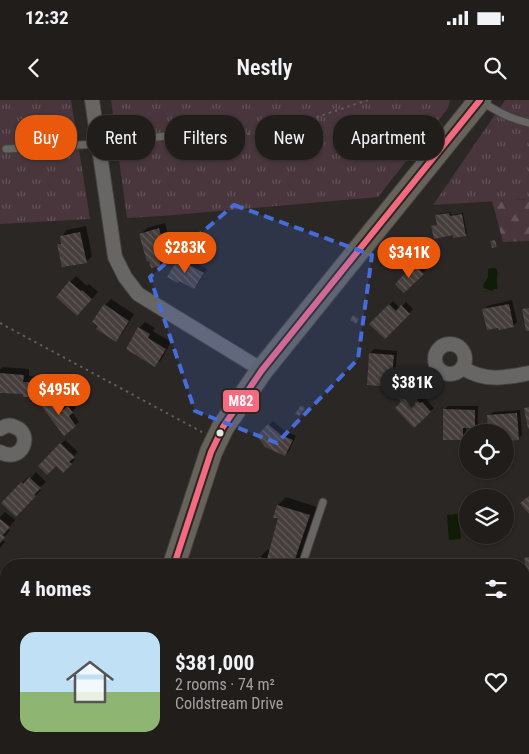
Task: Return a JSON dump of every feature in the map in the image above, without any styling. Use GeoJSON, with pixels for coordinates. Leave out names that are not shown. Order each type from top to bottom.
{"type":"FeatureCollection","features":[{"type":"Feature","properties":{"kind":"main road"},"geometry":{"type":"LineString","coordinates":[[176,559],[216,440],[223,427],[262,370],[480,100]]}},
{"type":"Feature","properties":{"kind":"street"},"geometry":{"type":"LineString","coordinates":[[92,100],[94,115]]}},
{"type":"Feature","properties":{"kind":"street"},"geometry":{"type":"LineString","coordinates":[[100,160],[115,257],[125,277],[138,294],[262,370]]}},
{"type":"Feature","properties":{"kind":"street"},"geometry":{"type":"LineString","coordinates":[[463,368],[475,375],[490,378],[505,378],[529,373]]}},
{"type":"Feature","properties":{"kind":"street"},"geometry":{"type":"LineString","coordinates":[[0,429],[8,425],[18,428],[24,436],[25,442],[16,454],[11,456],[0,453]]}},
{"type":"Feature","properties":{"kind":"lane"},"geometry":{"type":"LineString","coordinates":[[480,100],[502,114],[529,123]]}},
{"type":"Feature","properties":{"kind":"lane"},"geometry":{"type":"LineString","coordinates":[[6,149],[87,145]]}},
{"type":"Feature","properties":{"kind":"lane"},"geometry":{"type":"LineString","coordinates":[[304,559],[323,502]]}},
{"type":"Feature","properties":{"kind":"path"},"geometry":{"type":"LineString","coordinates":[[245,134],[275,131],[368,100]]}},
{"type":"Feature","properties":{"kind":"path"},"geometry":{"type":"LineString","coordinates":[[0,323],[206,434]]}},
{"type":"Feature","properties":{"kind":"highlighted area"},"geometry":{"type":"Polygon","coordinates":[[[234,205],[372,255],[358,359],[277,443],[195,411],[150,277],[234,205]]]}},
{"type":"Feature","properties":{"kind":"green space"},"geometry":{"type":"Polygon","coordinates":[[[0,100],[71,100],[73,115],[15,115],[15,160],[77,160],[77,138],[90,219],[0,224],[0,100]]]}},
{"type":"Feature","properties":{"kind":"green space"},"geometry":{"type":"Polygon","coordinates":[[[111,100],[450,100],[448,108],[442,115],[333,115],[333,160],[407,160],[378,197],[127,218],[119,160],[155,160],[155,115],[113,115],[111,100]]]}},
{"type":"Feature","properties":{"kind":"green space"},"geometry":{"type":"Polygon","coordinates":[[[505,100],[529,100],[529,199],[433,205],[505,100]]]}},
{"type":"Feature","properties":{"kind":"green space"},"geometry":{"type":"Polygon","coordinates":[[[529,199],[529,241],[503,242],[492,201],[529,199]]]}},
{"type":"Feature","properties":{"kind":"shaded area"},"geometry":{"type":"Polygon","coordinates":[[[488,269],[497,270],[497,289],[492,291],[484,288],[483,285],[488,277],[488,269]]]}},
{"type":"Feature","properties":{"kind":"shaded area"},"geometry":{"type":"Polygon","coordinates":[[[458,514],[459,539],[449,540],[447,515],[458,514]]]}},
{"type":"Feature","properties":{"kind":"building"},"geometry":{"type":"Polygon","coordinates":[[[449,213],[450,216],[462,214],[466,236],[453,238],[453,235],[434,239],[431,226],[437,225],[435,215],[449,213]]]}},
{"type":"Feature","properties":{"kind":"building"},"geometry":{"type":"Polygon","coordinates":[[[159,228],[167,257],[159,259],[161,266],[151,268],[149,261],[147,262],[139,234],[159,228]]]}},
{"type":"Feature","properties":{"kind":"building"},"geometry":{"type":"Polygon","coordinates":[[[80,232],[87,263],[62,267],[57,244],[61,244],[60,236],[80,232]]]}},
{"type":"Feature","properties":{"kind":"building"},"geometry":{"type":"Polygon","coordinates":[[[495,240],[497,247],[492,248],[490,241],[495,240]]]}},
{"type":"Feature","properties":{"kind":"building"},"geometry":{"type":"Polygon","coordinates":[[[178,259],[204,273],[194,289],[167,277],[178,259]]]}},
{"type":"Feature","properties":{"kind":"building"},"geometry":{"type":"Polygon","coordinates":[[[414,264],[424,274],[404,293],[395,284],[414,264]]]}},
{"type":"Feature","properties":{"kind":"building"},"geometry":{"type":"Polygon","coordinates":[[[69,281],[92,299],[77,316],[56,297],[69,281]]]}},
{"type":"Feature","properties":{"kind":"building"},"geometry":{"type":"Polygon","coordinates":[[[104,304],[129,321],[116,342],[96,329],[98,326],[92,322],[104,304]]]}},
{"type":"Feature","properties":{"kind":"building"},"geometry":{"type":"Polygon","coordinates":[[[389,304],[396,311],[401,305],[410,314],[385,339],[369,324],[389,304]]]}},
{"type":"Feature","properties":{"kind":"building"},"geometry":{"type":"Polygon","coordinates":[[[509,304],[514,327],[487,330],[482,309],[509,304]]]}},
{"type":"Feature","properties":{"kind":"building"},"geometry":{"type":"Polygon","coordinates":[[[529,308],[529,331],[526,331],[522,309],[529,308]]]}},
{"type":"Feature","properties":{"kind":"building"},"geometry":{"type":"Polygon","coordinates":[[[353,315],[359,319],[356,324],[350,320],[353,315]]]}},
{"type":"Feature","properties":{"kind":"building"},"geometry":{"type":"Polygon","coordinates":[[[138,327],[150,334],[148,338],[166,349],[155,367],[126,349],[138,327]]]}},
{"type":"Feature","properties":{"kind":"building"},"geometry":{"type":"Polygon","coordinates":[[[369,353],[394,355],[391,387],[367,385],[369,353]]]}},
{"type":"Feature","properties":{"kind":"building"},"geometry":{"type":"Polygon","coordinates":[[[0,373],[24,375],[23,382],[37,383],[36,397],[23,397],[23,394],[0,393],[0,373]]]}},
{"type":"Feature","properties":{"kind":"building"},"geometry":{"type":"Polygon","coordinates":[[[407,390],[431,412],[414,428],[395,408],[401,402],[398,398],[407,390]]]}},
{"type":"Feature","properties":{"kind":"building"},"geometry":{"type":"Polygon","coordinates":[[[51,396],[63,410],[68,406],[73,413],[69,416],[76,426],[64,436],[40,404],[51,396]]]}},
{"type":"Feature","properties":{"kind":"building"},"geometry":{"type":"Polygon","coordinates":[[[301,405],[305,408],[299,416],[295,414],[301,405]]]}},
{"type":"Feature","properties":{"kind":"building"},"geometry":{"type":"Polygon","coordinates":[[[529,407],[529,428],[528,429],[524,408],[529,407]]]}},
{"type":"Feature","properties":{"kind":"building"},"geometry":{"type":"Polygon","coordinates":[[[443,409],[475,410],[475,424],[459,424],[459,440],[443,440],[443,409]]]}},
{"type":"Feature","properties":{"kind":"building"},"geometry":{"type":"Polygon","coordinates":[[[517,413],[519,440],[514,440],[514,424],[488,424],[487,415],[517,413]]]}},
{"type":"Feature","properties":{"kind":"building"},"geometry":{"type":"Polygon","coordinates":[[[268,424],[281,435],[293,440],[285,456],[265,447],[257,436],[268,424]]]}},
{"type":"Feature","properties":{"kind":"building"},"geometry":{"type":"Polygon","coordinates":[[[60,443],[75,457],[69,462],[72,464],[63,473],[56,466],[47,475],[38,466],[60,443]]]}},
{"type":"Feature","properties":{"kind":"building"},"geometry":{"type":"Polygon","coordinates":[[[29,477],[41,488],[16,517],[1,503],[21,482],[23,484],[29,477]]]}},
{"type":"Feature","properties":{"kind":"building"},"geometry":{"type":"Polygon","coordinates":[[[529,496],[529,514],[520,503],[529,496]]]}},
{"type":"Feature","properties":{"kind":"building"},"geometry":{"type":"Polygon","coordinates":[[[277,505],[310,515],[295,559],[267,559],[278,518],[273,518],[277,505]]]}},
{"type":"Feature","properties":{"kind":"building"},"geometry":{"type":"Polygon","coordinates":[[[0,519],[10,527],[3,535],[5,537],[0,543],[0,519]]]}},
{"type":"Feature","properties":{"kind":"transit line","name":"M82"},"geometry":{"type":"LineString","coordinates":[[176,559],[211,452],[223,427],[262,370],[480,100]]}}]}
